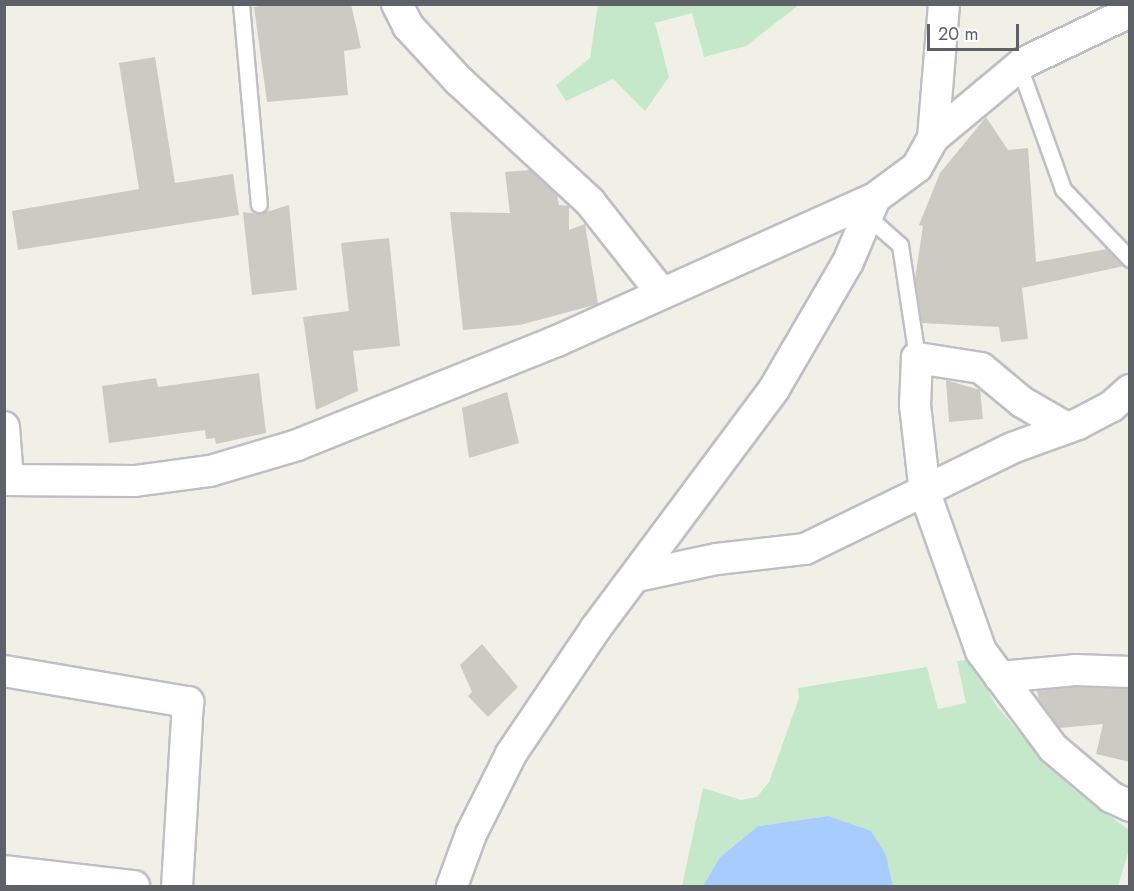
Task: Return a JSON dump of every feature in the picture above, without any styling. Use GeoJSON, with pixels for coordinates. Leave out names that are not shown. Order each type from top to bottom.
{"type":"FeatureCollection","features":[{"type":"Feature","properties":{"kind":"street"},"geometry":{"type":"LineString","coordinates":[[397,4],[408,26],[459,81],[590,202],[660,291]]}},
{"type":"Feature","properties":{"kind":"street"},"geometry":{"type":"LineString","coordinates":[[933,138],[944,4]]}},
{"type":"Feature","properties":{"kind":"street"},"geometry":{"type":"LineString","coordinates":[[4,427],[6,480],[135,481],[210,471],[297,445],[557,341],[660,291],[871,207],[917,166],[933,138],[1019,66],[1130,12]]}},
{"type":"Feature","properties":{"kind":"street"},"geometry":{"type":"LineString","coordinates":[[452,886],[471,834],[510,754],[774,388],[848,262],[871,207]]}},
{"type":"Feature","properties":{"kind":"street"},"geometry":{"type":"LineString","coordinates":[[1067,428],[1022,402],[981,368],[917,358],[915,405],[925,493],[977,641],[1000,678],[1053,748],[1111,797],[1130,806]]}},
{"type":"Feature","properties":{"kind":"street"},"geometry":{"type":"LineString","coordinates":[[637,576],[717,560],[804,549],[925,493],[1012,448],[1067,428],[1112,406],[1130,390]]}},
{"type":"Feature","properties":{"kind":"street"},"geometry":{"type":"LineString","coordinates":[[1000,678],[1075,670],[1130,672]]}},
{"type":"Feature","properties":{"kind":"street"},"geometry":{"type":"LineString","coordinates":[[4,671],[188,702],[177,886]]}},
{"type":"Feature","properties":{"kind":"street"},"geometry":{"type":"LineString","coordinates":[[17,877],[134,886]]}},
{"type":"Feature","properties":{"kind":"lane"},"geometry":{"type":"LineString","coordinates":[[241,4],[259,204]]}},
{"type":"Feature","properties":{"kind":"lane"},"geometry":{"type":"LineString","coordinates":[[1019,66],[1063,189],[1130,259]]}},
{"type":"Feature","properties":{"kind":"lane"},"geometry":{"type":"LineString","coordinates":[[871,207],[900,245],[917,358]]}},
{"type":"Feature","properties":{"kind":"green space"},"geometry":{"type":"Polygon","coordinates":[[[598,4],[799,5],[746,46],[704,57],[692,13],[655,23],[669,77],[645,111],[613,79],[566,101],[556,85],[590,58],[598,4]]]}},
{"type":"Feature","properties":{"kind":"green space"},"geometry":{"type":"Polygon","coordinates":[[[971,659],[996,705],[1038,755],[1073,789],[1129,830],[1129,850],[1118,886],[893,886],[886,855],[828,816],[758,826],[720,857],[703,886],[682,886],[703,788],[741,800],[757,797],[769,782],[799,698],[798,688],[927,667],[938,709],[966,703],[957,661],[971,659]]]}},
{"type":"Feature","properties":{"kind":"water"},"geometry":{"type":"Polygon","coordinates":[[[828,816],[871,831],[886,855],[893,886],[703,886],[720,857],[758,826],[828,816]]]}},
{"type":"Feature","properties":{"kind":"building"},"geometry":{"type":"Polygon","coordinates":[[[270,4],[351,4],[361,48],[344,51],[348,95],[267,102],[254,7],[270,4]]]}},
{"type":"Feature","properties":{"kind":"building"},"geometry":{"type":"Polygon","coordinates":[[[155,57],[175,183],[233,174],[239,215],[18,250],[12,211],[139,189],[119,63],[155,57]]]}},
{"type":"Feature","properties":{"kind":"building"},"geometry":{"type":"Polygon","coordinates":[[[986,117],[1008,150],[1028,148],[1036,262],[1107,249],[1124,266],[1022,288],[1028,339],[1001,342],[999,327],[922,323],[915,279],[923,226],[919,225],[940,173],[986,117]]]}},
{"type":"Feature","properties":{"kind":"building"},"geometry":{"type":"Polygon","coordinates":[[[530,170],[557,195],[559,205],[569,206],[569,230],[585,224],[598,304],[520,325],[463,330],[450,212],[510,213],[505,172],[530,170]]]}},
{"type":"Feature","properties":{"kind":"building"},"geometry":{"type":"Polygon","coordinates":[[[289,205],[297,290],[252,295],[243,212],[260,214],[289,205]]]}},
{"type":"Feature","properties":{"kind":"building"},"geometry":{"type":"Polygon","coordinates":[[[389,238],[400,346],[353,351],[358,391],[316,410],[303,317],[349,311],[341,243],[389,238]]]}},
{"type":"Feature","properties":{"kind":"building"},"geometry":{"type":"Polygon","coordinates":[[[259,373],[266,433],[216,444],[215,438],[206,439],[205,430],[109,443],[102,386],[156,378],[158,387],[259,373]]]}},
{"type":"Feature","properties":{"kind":"building"},"geometry":{"type":"Polygon","coordinates":[[[946,380],[980,390],[983,419],[949,422],[946,380]]]}},
{"type":"Feature","properties":{"kind":"building"},"geometry":{"type":"Polygon","coordinates":[[[507,392],[519,443],[469,458],[462,408],[507,392]]]}},
{"type":"Feature","properties":{"kind":"building"},"geometry":{"type":"Polygon","coordinates":[[[482,644],[518,687],[488,717],[468,696],[472,692],[460,665],[482,644]]]}},
{"type":"Feature","properties":{"kind":"building"},"geometry":{"type":"Polygon","coordinates":[[[1075,687],[1130,689],[1130,762],[1096,754],[1103,724],[1060,728],[1039,700],[1037,691],[1075,687]]]}}]}
